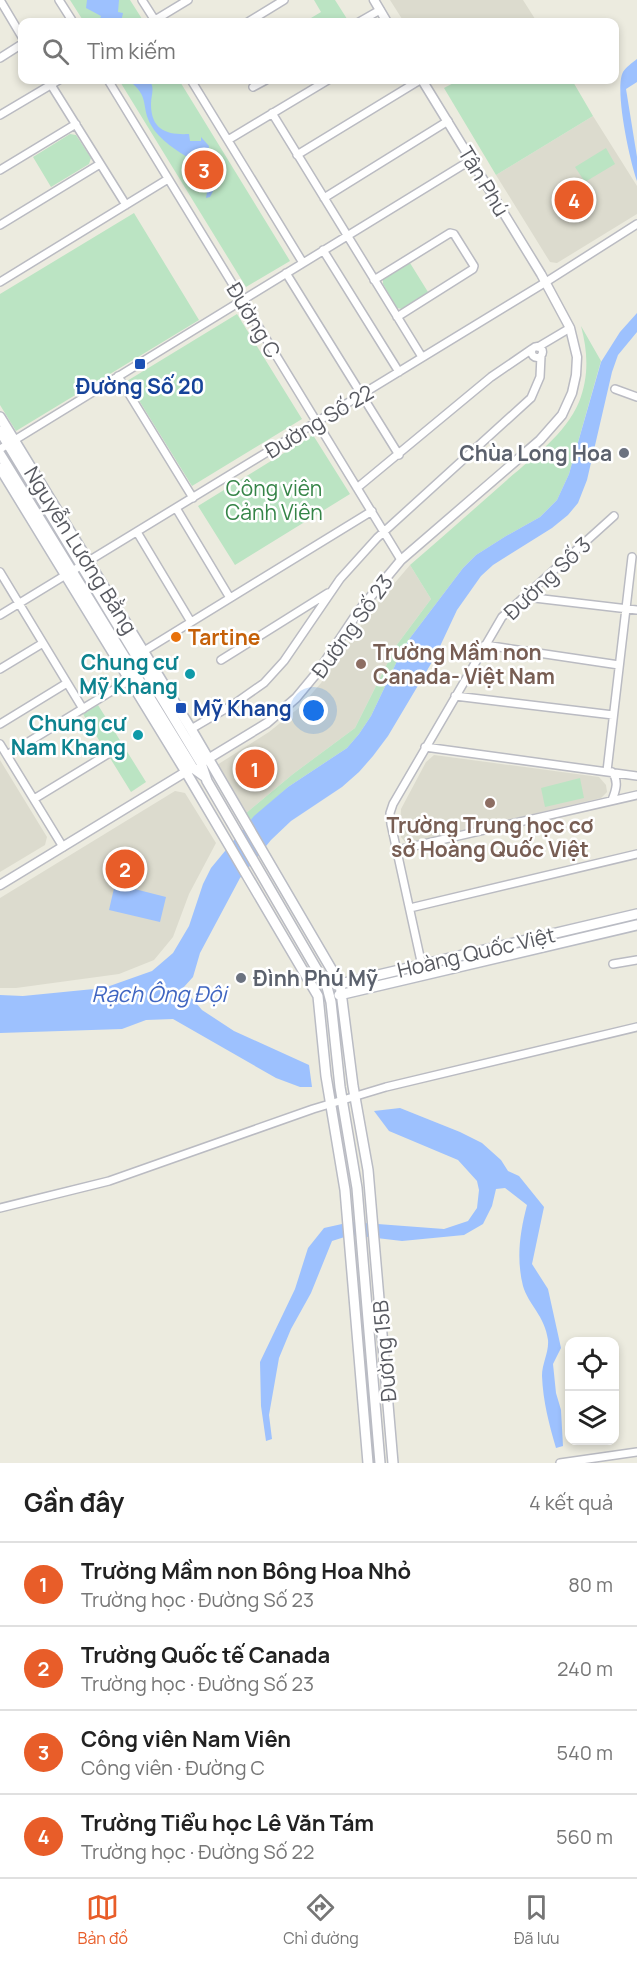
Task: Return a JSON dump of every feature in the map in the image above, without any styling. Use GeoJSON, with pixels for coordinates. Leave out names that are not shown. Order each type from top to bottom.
{"type":"FeatureCollection","features":[{"type":"Feature","properties":{"kind":"main road","name":"Nguyễn Lương Bằng"},"geometry":{"type":"LineString","coordinates":[[0,417],[7,444]]}},
{"type":"Feature","properties":{"kind":"main road","name":"Nguyễn Lương Bằng"},"geometry":{"type":"LineString","coordinates":[[0,431],[144,651],[191,729],[197,765],[214,819],[317,995]]}},
{"type":"Feature","properties":{"kind":"main road","name":"Nguyễn Lương Bằng"},"geometry":{"type":"LineString","coordinates":[[0,454],[133,678],[197,765],[236,806],[341,989]]}},
{"type":"Feature","properties":{"kind":"main road","name":"Nguyễn Lương Bằng"},"geometry":{"type":"LineString","coordinates":[[0,468],[69,573]]}},
{"type":"Feature","properties":{"kind":"main road","name":"Nguyễn Lương Bằng"},"geometry":{"type":"LineString","coordinates":[[85,563],[197,765],[329,992]]}},
{"type":"Feature","properties":{"kind":"main road","name":"Hoàng Quốc Việt"},"geometry":{"type":"LineString","coordinates":[[317,995],[422,964],[637,914]]}},
{"type":"Feature","properties":{"kind":"main road","name":"Hoàng Quốc Việt"},"geometry":{"type":"LineString","coordinates":[[341,989],[424,975],[637,925]]}},
{"type":"Feature","properties":{"kind":"main road"},"geometry":{"type":"LineString","coordinates":[[341,989],[355,1096]]}},
{"type":"Feature","properties":{"kind":"main road"},"geometry":{"type":"LineString","coordinates":[[329,992],[342,1100]]}},
{"type":"Feature","properties":{"kind":"main road"},"geometry":{"type":"LineString","coordinates":[[317,995],[330,1103]]}},
{"type":"Feature","properties":{"kind":"main road","name":"Đường 15B"},"geometry":{"type":"LineString","coordinates":[[355,1096],[373,1215],[393,1463]]}},
{"type":"Feature","properties":{"kind":"main road","name":"Đường 15B"},"geometry":{"type":"LineString","coordinates":[[342,1100],[353,1158],[360,1216],[380,1463]]}},
{"type":"Feature","properties":{"kind":"main road","name":"Đường 15B"},"geometry":{"type":"LineString","coordinates":[[330,1103],[343,1174],[368,1463]]}},
{"type":"Feature","properties":{"kind":"main road"},"geometry":{"type":"LineString","coordinates":[[358,1349],[383,1347]]}},
{"type":"Feature","properties":{"kind":"street"},"geometry":{"type":"LineString","coordinates":[[0,0],[2,9],[18,31]]}},
{"type":"Feature","properties":{"kind":"street"},"geometry":{"type":"LineString","coordinates":[[59,0],[70,18]]}},
{"type":"Feature","properties":{"kind":"street"},"geometry":{"type":"LineString","coordinates":[[142,0],[153,18]]}},
{"type":"Feature","properties":{"kind":"street"},"geometry":{"type":"LineString","coordinates":[[160,18],[188,0]]}},
{"type":"Feature","properties":{"kind":"street"},"geometry":{"type":"LineString","coordinates":[[255,18],[284,0]]}},
{"type":"Feature","properties":{"kind":"street"},"geometry":{"type":"LineString","coordinates":[[374,0],[385,18]]}},
{"type":"Feature","properties":{"kind":"street"},"geometry":{"type":"LineString","coordinates":[[366,18],[380,10]]}},
{"type":"Feature","properties":{"kind":"street"},"geometry":{"type":"LineString","coordinates":[[0,58],[18,47]]}},
{"type":"Feature","properties":{"kind":"street"},"geometry":{"type":"LineString","coordinates":[[0,116],[47,84]]}},
{"type":"Feature","properties":{"kind":"street"},"geometry":{"type":"LineString","coordinates":[[51,84],[126,205]]}},
{"type":"Feature","properties":{"kind":"street","name":"Đường C"},"geometry":{"type":"LineString","coordinates":[[110,84],[401,560]]}},
{"type":"Feature","properties":{"kind":"street"},"geometry":{"type":"LineString","coordinates":[[193,84],[303,263]]}},
{"type":"Feature","properties":{"kind":"street"},"geometry":{"type":"LineString","coordinates":[[253,87],[259,84]]}},
{"type":"Feature","properties":{"kind":"street"},"geometry":{"type":"LineString","coordinates":[[228,140],[321,84]]}},
{"type":"Feature","properties":{"kind":"street"},"geometry":{"type":"LineString","coordinates":[[297,155],[414,84]]}},
{"type":"Feature","properties":{"kind":"street","name":"Tân Phú"},"geometry":{"type":"LineString","coordinates":[[424,84],[546,282]]}},
{"type":"Feature","properties":{"kind":"street"},"geometry":{"type":"LineString","coordinates":[[272,114],[423,357]]}},
{"type":"Feature","properties":{"kind":"street"},"geometry":{"type":"LineString","coordinates":[[324,198],[448,121]]}},
{"type":"Feature","properties":{"kind":"street"},"geometry":{"type":"LineString","coordinates":[[0,170],[76,124]]}},
{"type":"Feature","properties":{"kind":"street"},"geometry":{"type":"LineString","coordinates":[[7,444],[471,160]]}},
{"type":"Feature","properties":{"kind":"street"},"geometry":{"type":"LineString","coordinates":[[0,225],[100,164]]}},
{"type":"Feature","properties":{"kind":"street"},"geometry":{"type":"LineString","coordinates":[[0,282],[168,179]]}},
{"type":"Feature","properties":{"kind":"street","name":"Đường Số 22"},"geometry":{"type":"LineString","coordinates":[[0,615],[362,395],[637,224]]}},
{"type":"Feature","properties":{"kind":"street"},"geometry":{"type":"LineString","coordinates":[[374,280],[450,233],[454,234],[474,266],[473,269],[397,317]]}},
{"type":"Feature","properties":{"kind":"street"},"geometry":{"type":"LineString","coordinates":[[323,250],[399,372]]}},
{"type":"Feature","properties":{"kind":"street"},"geometry":{"type":"LineString","coordinates":[[286,273],[399,454]]}},
{"type":"Feature","properties":{"kind":"street","name":"Đường Số 23"},"geometry":{"type":"LineString","coordinates":[[0,885],[267,723],[296,698],[320,669],[358,612],[401,560],[540,440],[562,415],[570,399],[577,369],[576,351],[570,328],[546,282]]}},
{"type":"Feature","properties":{"kind":"street"},"geometry":{"type":"LineString","coordinates":[[357,488],[491,377],[570,328]]}},
{"type":"Feature","properties":{"kind":"street"},"geometry":{"type":"LineString","coordinates":[[191,729],[264,683],[284,661],[332,591],[384,531],[527,402],[539,381],[542,368],[541,356],[533,356],[535,348]]}},
{"type":"Feature","properties":{"kind":"street"},"geometry":{"type":"LineString","coordinates":[[118,376],[193,498]]}},
{"type":"Feature","properties":{"kind":"street"},"geometry":{"type":"LineString","coordinates":[[615,389],[637,397]]}},
{"type":"Feature","properties":{"kind":"street"},"geometry":{"type":"LineString","coordinates":[[176,508],[230,598]]}},
{"type":"Feature","properties":{"kind":"street"},"geometry":{"type":"LineString","coordinates":[[144,651],[372,512]]}},
{"type":"Feature","properties":{"kind":"street","name":"Đường Số 3"},"geometry":{"type":"LineString","coordinates":[[424,975],[390,813],[425,747],[502,617],[614,516]]}},
{"type":"Feature","properties":{"kind":"street"},"geometry":{"type":"LineString","coordinates":[[137,532],[191,622]]}},
{"type":"Feature","properties":{"kind":"street"},"geometry":{"type":"LineString","coordinates":[[609,771],[613,716],[632,557]]}},
{"type":"Feature","properties":{"kind":"street"},"geometry":{"type":"LineString","coordinates":[[0,572],[83,709]]}},
{"type":"Feature","properties":{"kind":"street"},"geometry":{"type":"LineString","coordinates":[[221,660],[332,591]]}},
{"type":"Feature","properties":{"kind":"street"},"geometry":{"type":"LineString","coordinates":[[526,597],[637,610]]}},
{"type":"Feature","properties":{"kind":"street"},"geometry":{"type":"LineString","coordinates":[[0,669],[43,643]]}},
{"type":"Feature","properties":{"kind":"street"},"geometry":{"type":"LineString","coordinates":[[484,645],[619,665]]}},
{"type":"Feature","properties":{"kind":"street"},"geometry":{"type":"LineString","coordinates":[[7,755],[133,678]]}},
{"type":"Feature","properties":{"kind":"street"},"geometry":{"type":"LineString","coordinates":[[0,724],[67,682]]}},
{"type":"Feature","properties":{"kind":"street"},"geometry":{"type":"LineString","coordinates":[[455,696],[613,716]]}},
{"type":"Feature","properties":{"kind":"street"},"geometry":{"type":"LineString","coordinates":[[0,744],[63,847]]}},
{"type":"Feature","properties":{"kind":"street"},"geometry":{"type":"LineString","coordinates":[[425,747],[637,776]]}},
{"type":"Feature","properties":{"kind":"street"},"geometry":{"type":"LineString","coordinates":[[34,799],[116,749]]}},
{"type":"Feature","properties":{"kind":"street"},"geometry":{"type":"LineString","coordinates":[[609,771],[615,776],[617,786],[612,800]]}},
{"type":"Feature","properties":{"kind":"street"},"geometry":{"type":"LineString","coordinates":[[397,850],[637,795]]}},
{"type":"Feature","properties":{"kind":"street"},"geometry":{"type":"LineString","coordinates":[[410,908],[637,854]]}},
{"type":"Feature","properties":{"kind":"street"},"geometry":{"type":"LineString","coordinates":[[613,964],[637,960]]}},
{"type":"Feature","properties":{"kind":"street"},"geometry":{"type":"LineString","coordinates":[[0,1208],[109,1181],[330,1103],[386,1087],[637,1027]]}},
{"type":"Feature","properties":{"kind":"street"},"geometry":{"type":"LineString","coordinates":[[560,1463],[608,1460],[637,1452]]}},
{"type":"Feature","properties":{"kind":"shaded area"},"geometry":{"type":"Polygon","coordinates":[[[390,0],[523,0],[534,18],[401,18],[390,0]]]}},
{"type":"Feature","properties":{"kind":"shaded area"},"geometry":{"type":"Polygon","coordinates":[[[593,116],[637,186],[637,214],[557,263],[550,262],[496,175],[593,116]]]}},
{"type":"Feature","properties":{"kind":"shaded area","name":"Trường Mầm non Canada- Việt Nam"},"geometry":{"type":"Polygon","coordinates":[[[410,565],[431,599],[396,646],[355,728],[293,774],[245,814],[217,765],[269,732],[300,707],[321,683],[370,612],[410,565]]]}},
{"type":"Feature","properties":{"kind":"shaded area","name":"Trường Trung học cơ sở Hoàng Quốc Việt"},"geometry":{"type":"Polygon","coordinates":[[[434,755],[599,777],[606,785],[607,792],[601,798],[409,843],[405,842],[400,830],[401,809],[426,762],[434,755]]]}},
{"type":"Feature","properties":{"kind":"shaded area"},"geometry":{"type":"Polygon","coordinates":[[[0,760],[47,837],[45,845],[0,872],[0,760]]]}},
{"type":"Feature","properties":{"kind":"shaded area"},"geometry":{"type":"Polygon","coordinates":[[[175,791],[185,793],[216,843],[189,894],[173,937],[154,960],[119,974],[16,988],[0,988],[0,898],[175,791]]]}},
{"type":"Feature","properties":{"kind":"green space"},"geometry":{"type":"Polygon","coordinates":[[[70,0],[130,0],[141,18],[81,18],[70,0]]]}},
{"type":"Feature","properties":{"kind":"green space"},"geometry":{"type":"Polygon","coordinates":[[[314,0],[335,0],[346,18],[311,18],[321,12],[314,0]]]}},
{"type":"Feature","properties":{"kind":"green space"},"geometry":{"type":"Polygon","coordinates":[[[121,84],[181,84],[290,261],[246,287],[121,84]]]}},
{"type":"Feature","properties":{"kind":"green space"},"geometry":{"type":"Polygon","coordinates":[[[452,84],[574,84],[593,116],[496,175],[444,88],[452,84]]]}},
{"type":"Feature","properties":{"kind":"green space"},"geometry":{"type":"Polygon","coordinates":[[[70,134],[76,135],[91,158],[89,164],[51,187],[33,157],[70,134]]]}},
{"type":"Feature","properties":{"kind":"green space"},"geometry":{"type":"Polygon","coordinates":[[[606,148],[615,164],[585,182],[575,167],[606,148]]]}},
{"type":"Feature","properties":{"kind":"green space"},"geometry":{"type":"Polygon","coordinates":[[[134,213],[199,320],[16,431],[0,405],[0,294],[134,213]]]}},
{"type":"Feature","properties":{"kind":"green space"},"geometry":{"type":"Polygon","coordinates":[[[410,263],[428,292],[402,309],[397,308],[383,284],[383,279],[410,263]]]}},
{"type":"Feature","properties":{"kind":"green space"},"geometry":{"type":"Polygon","coordinates":[[[237,314],[302,419],[192,486],[127,381],[237,314]]]}},
{"type":"Feature","properties":{"kind":"green space"},"geometry":{"type":"Polygon","coordinates":[[[581,326],[601,361],[569,474],[557,500],[540,517],[476,555],[463,568],[410,638],[371,716],[359,734],[347,748],[288,787],[250,821],[245,814],[293,774],[355,728],[396,646],[431,599],[410,565],[548,445],[566,425],[579,402],[585,383],[586,355],[581,326]]]}},
{"type":"Feature","properties":{"kind":"green space","name":"Công viên Cảnh Viên"},"geometry":{"type":"Polygon","coordinates":[[[313,435],[350,494],[235,565],[198,506],[313,435]]]}},
{"type":"Feature","properties":{"kind":"green space"},"geometry":{"type":"Polygon","coordinates":[[[98,705],[146,782],[131,792],[110,758],[120,753],[121,745],[114,743],[105,750],[83,714],[98,705]]]}},
{"type":"Feature","properties":{"kind":"green space"},"geometry":{"type":"Polygon","coordinates":[[[580,778],[584,798],[545,807],[541,788],[580,778]]]}},
{"type":"Feature","properties":{"kind":"water"},"geometry":{"type":"Polygon","coordinates":[[[87,0],[119,0],[118,12],[123,13],[122,18],[100,18],[101,16],[86,8],[87,0]]]}},
{"type":"Feature","properties":{"kind":"water"},"geometry":{"type":"Polygon","coordinates":[[[637,59],[637,82],[626,89],[637,157],[637,181],[627,143],[620,94],[623,72],[637,59]]]}},
{"type":"Feature","properties":{"kind":"water"},"geometry":{"type":"Polygon","coordinates":[[[133,84],[151,84],[153,89],[152,113],[157,126],[174,134],[189,134],[190,141],[201,141],[201,137],[209,146],[208,152],[214,155],[219,166],[215,179],[219,180],[210,197],[206,198],[207,192],[193,190],[188,185],[186,167],[190,164],[190,159],[169,145],[154,130],[140,91],[133,84]]]}},
{"type":"Feature","properties":{"kind":"water","name":"Rạch Ông Đội"},"geometry":{"type":"Polygon","coordinates":[[[637,313],[637,332],[618,355],[612,372],[587,480],[578,503],[552,528],[493,565],[481,576],[457,610],[435,657],[388,736],[359,772],[342,787],[291,821],[271,840],[240,878],[200,953],[193,977],[183,988],[202,1010],[234,1031],[309,1065],[312,1087],[300,1087],[276,1078],[173,1019],[146,1020],[122,1029],[0,1033],[0,995],[23,996],[104,988],[152,971],[173,953],[189,926],[203,884],[211,868],[254,816],[288,787],[347,748],[359,734],[371,716],[410,638],[463,568],[476,555],[540,517],[557,500],[569,474],[601,362],[620,332],[637,313]]]}},
{"type":"Feature","properties":{"kind":"water"},"geometry":{"type":"Polygon","coordinates":[[[115,884],[166,897],[160,922],[109,910],[115,884]]]}},
{"type":"Feature","properties":{"kind":"water"},"geometry":{"type":"Polygon","coordinates":[[[400,1108],[482,1143],[501,1160],[508,1171],[519,1176],[544,1207],[532,1264],[548,1289],[561,1348],[553,1364],[556,1393],[561,1410],[563,1446],[556,1448],[544,1394],[542,1376],[548,1340],[544,1324],[525,1293],[521,1276],[520,1245],[527,1205],[505,1188],[496,1189],[492,1206],[483,1224],[464,1235],[402,1241],[351,1235],[332,1241],[311,1293],[291,1329],[279,1358],[269,1415],[272,1439],[266,1441],[261,1406],[260,1362],[295,1289],[308,1248],[324,1228],[351,1222],[444,1229],[468,1221],[477,1208],[479,1190],[477,1181],[458,1160],[389,1131],[374,1111],[400,1108]]]}},
{"type":"Feature","properties":{"kind":"place","name":"Công viên Nam Viên"},"geometry":{"type":"Point","coordinates":[204,170]}},
{"type":"Feature","properties":{"kind":"place","name":"Trường Tiểu học Lê Văn Tám"},"geometry":{"type":"Point","coordinates":[574,200]}},
{"type":"Feature","properties":{"kind":"place","name":"Đường Số 20"},"geometry":{"type":"Point","coordinates":[140,364]}},
{"type":"Feature","properties":{"kind":"place","name":"Chùa Long Hoa"},"geometry":{"type":"Point","coordinates":[624,453]}},
{"type":"Feature","properties":{"kind":"place","name":"Tartine"},"geometry":{"type":"Point","coordinates":[176,637]}},
{"type":"Feature","properties":{"kind":"place","name":"Trường Mầm non Canada- Việt Nam"},"geometry":{"type":"Point","coordinates":[361,664]}},
{"type":"Feature","properties":{"kind":"place","name":"Chung cư Mỹ Khang"},"geometry":{"type":"Point","coordinates":[190,674]}},
{"type":"Feature","properties":{"kind":"place","name":"Mỹ Khang"},"geometry":{"type":"Point","coordinates":[181,708]}},
{"type":"Feature","properties":{"kind":"place","name":"Chung cư Nam Khang"},"geometry":{"type":"Point","coordinates":[138,735]}},
{"type":"Feature","properties":{"kind":"place","name":"Trường Mầm non Bông Hoa Nhỏ"},"geometry":{"type":"Point","coordinates":[255,769]}},
{"type":"Feature","properties":{"kind":"place","name":"Trường Trung học cơ sở Hoàng Quốc Việt"},"geometry":{"type":"Point","coordinates":[490,803]}},
{"type":"Feature","properties":{"kind":"place","name":"Trường Quốc tế Canada"},"geometry":{"type":"Point","coordinates":[125,869]}},
{"type":"Feature","properties":{"kind":"place","name":"Đình Phú Mỹ"},"geometry":{"type":"Point","coordinates":[241,978]}}]}
